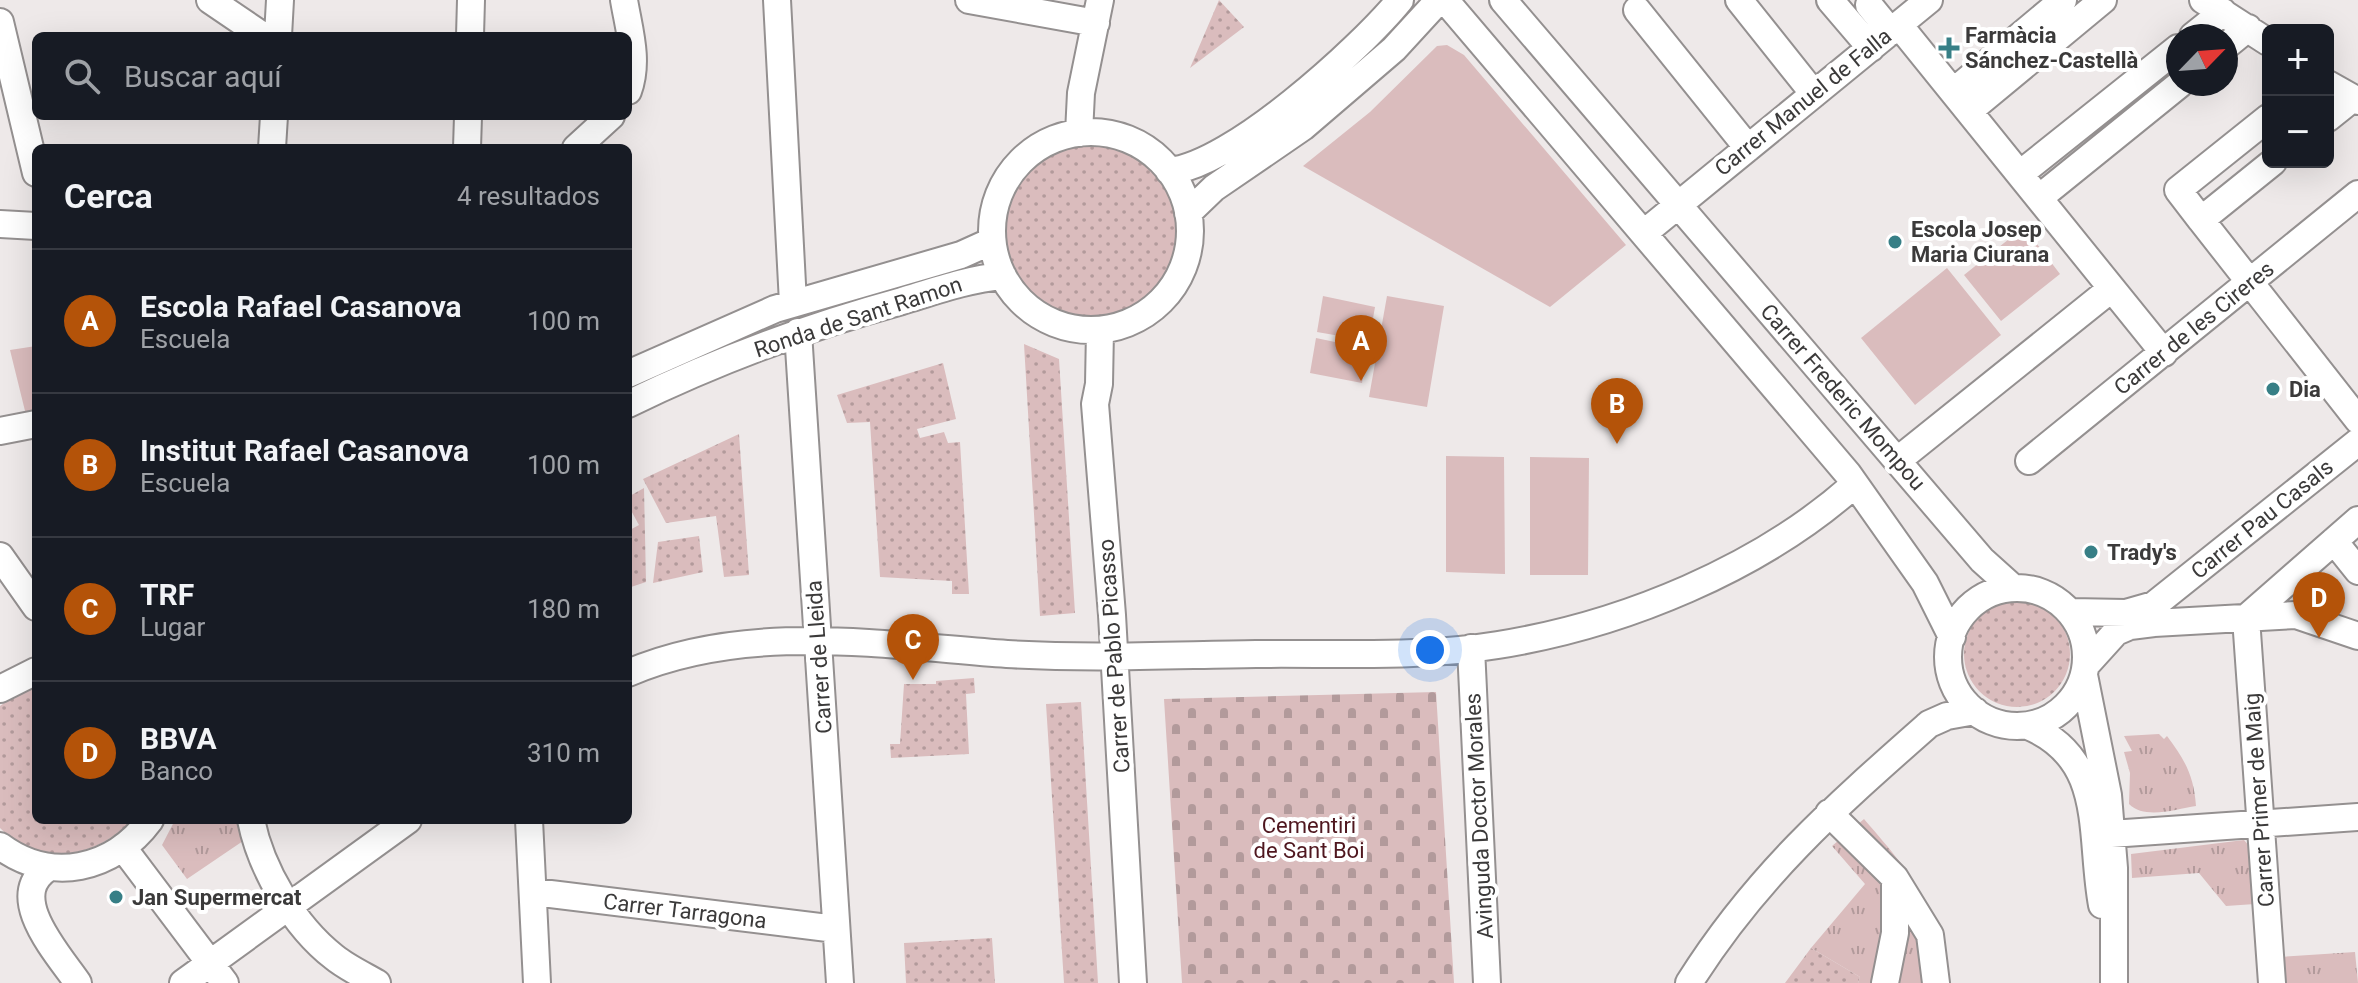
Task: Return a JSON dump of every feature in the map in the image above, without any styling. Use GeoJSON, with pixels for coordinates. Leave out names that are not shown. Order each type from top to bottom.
{"type":"FeatureCollection","features":[{"type":"Feature","properties":{"kind":"street"},"geometry":{"type":"LineString","coordinates":[[210,0],[257,32]]}},
{"type":"Feature","properties":{"kind":"street"},"geometry":{"type":"LineString","coordinates":[[278,32],[280,0]]}},
{"type":"Feature","properties":{"kind":"street"},"geometry":{"type":"LineString","coordinates":[[470,32],[471,0]]}},
{"type":"Feature","properties":{"kind":"street"},"geometry":{"type":"LineString","coordinates":[[624,0],[630,32]]}},
{"type":"Feature","properties":{"kind":"street"},"geometry":{"type":"LineString","coordinates":[[777,0],[793,303]]}},
{"type":"Feature","properties":{"kind":"street"},"geometry":{"type":"LineString","coordinates":[[969,0],[1098,12],[1081,93],[1079,133]]}},
{"type":"Feature","properties":{"kind":"street"},"geometry":{"type":"LineString","coordinates":[[1169,171],[1204,162],[1282,109],[1376,29],[1400,0]]}},
{"type":"Feature","properties":{"kind":"street"},"geometry":{"type":"LineString","coordinates":[[1188,213],[1214,188],[1303,127],[1394,49],[1439,0]]}},
{"type":"Feature","properties":{"kind":"street","name":"Carrer Frederic Mompou"},"geometry":{"type":"LineString","coordinates":[[1445,0],[1855,484],[1935,598],[1952,637]]}},
{"type":"Feature","properties":{"kind":"street","name":"Carrer Frederic Mompou"},"geometry":{"type":"LineString","coordinates":[[1503,0],[1982,560],[2012,587]]}},
{"type":"Feature","properties":{"kind":"street"},"geometry":{"type":"LineString","coordinates":[[1739,0],[1814,94]]}},
{"type":"Feature","properties":{"kind":"street"},"geometry":{"type":"LineString","coordinates":[[1830,0],[1848,21],[1887,35],[1961,101],[2164,353]]}},
{"type":"Feature","properties":{"kind":"street","name":"Carrer Manuel de Falla"},"geometry":{"type":"LineString","coordinates":[[1676,203],[1929,0]]}},
{"type":"Feature","properties":{"kind":"street"},"geometry":{"type":"LineString","coordinates":[[1961,101],[2063,0]]}},
{"type":"Feature","properties":{"kind":"street"},"geometry":{"type":"LineString","coordinates":[[1961,101],[2103,0]]}},
{"type":"Feature","properties":{"kind":"street"},"geometry":{"type":"LineString","coordinates":[[1871,2],[1887,35]]}},
{"type":"Feature","properties":{"kind":"street","name":"Carrer Manuel de Falla"},"geometry":{"type":"LineString","coordinates":[[1848,21],[1871,2]]}},
{"type":"Feature","properties":{"kind":"street"},"geometry":{"type":"LineString","coordinates":[[2201,24],[2213,6],[2258,35]]}},
{"type":"Feature","properties":{"kind":"street"},"geometry":{"type":"LineString","coordinates":[[1637,10],[1748,148]]}},
{"type":"Feature","properties":{"kind":"street"},"geometry":{"type":"LineString","coordinates":[[0,22],[32,156]]}},
{"type":"Feature","properties":{"kind":"street"},"geometry":{"type":"LineString","coordinates":[[2238,42],[2258,35]]}},
{"type":"Feature","properties":{"kind":"street"},"geometry":{"type":"LineString","coordinates":[[632,44],[632,80]]}},
{"type":"Feature","properties":{"kind":"street"},"geometry":{"type":"LineString","coordinates":[[2020,174],[2166,58]]}},
{"type":"Feature","properties":{"kind":"street"},"geometry":{"type":"LineString","coordinates":[[2334,88],[2355,100],[2334,114]]}},
{"type":"Feature","properties":{"kind":"street"},"geometry":{"type":"LineString","coordinates":[[2039,198],[2166,95]]}},
{"type":"Feature","properties":{"kind":"street"},"geometry":{"type":"LineString","coordinates":[[272,144],[274,120]]}},
{"type":"Feature","properties":{"kind":"street"},"geometry":{"type":"LineString","coordinates":[[467,144],[468,120]]}},
{"type":"Feature","properties":{"kind":"street"},"geometry":{"type":"LineString","coordinates":[[580,144],[607,120]]}},
{"type":"Feature","properties":{"kind":"street"},"geometry":{"type":"LineString","coordinates":[[2262,123],[2178,190],[2358,420]]}},
{"type":"Feature","properties":{"kind":"street"},"geometry":{"type":"LineString","coordinates":[[1079,133],[1105,133],[1129,140],[1151,153],[1169,171],[1188,213],[1189,242],[1185,261],[1167,295],[1137,319],[1100,330],[1076,329],[1043,318],[1016,295],[1003,276],[992,241],[997,199],[1018,163],[1052,140],[1079,133]]}},
{"type":"Feature","properties":{"kind":"street"},"geometry":{"type":"LineString","coordinates":[[2201,220],[2266,168]]}},
{"type":"Feature","properties":{"kind":"street","name":"Carrer de les Cireres"},"geometry":{"type":"LineString","coordinates":[[2029,461],[2356,199]]}},
{"type":"Feature","properties":{"kind":"street"},"geometry":{"type":"LineString","coordinates":[[1644,233],[1676,203]]}},
{"type":"Feature","properties":{"kind":"street"},"geometry":{"type":"LineString","coordinates":[[0,224],[32,226]]}},
{"type":"Feature","properties":{"kind":"street","name":"Ronda de Sant Ramon"},"geometry":{"type":"LineString","coordinates":[[632,372],[793,303],[961,255],[992,241]]}},
{"type":"Feature","properties":{"kind":"street","name":"Ronda de Sant Ramon"},"geometry":{"type":"LineString","coordinates":[[632,402],[717,363],[798,332],[969,281],[1003,276]]}},
{"type":"Feature","properties":{"kind":"street"},"geometry":{"type":"LineString","coordinates":[[1898,460],[2111,289]]}},
{"type":"Feature","properties":{"kind":"street","name":"Carrer de Pablo Picasso"},"geometry":{"type":"LineString","coordinates":[[1100,330],[1099,384],[1095,404],[1114,656],[1133,983]]}},
{"type":"Feature","properties":{"kind":"street","name":"Carrer de Lleida"},"geometry":{"type":"LineString","coordinates":[[798,332],[840,983]]}},
{"type":"Feature","properties":{"kind":"street"},"geometry":{"type":"LineString","coordinates":[[0,431],[32,425]]}},
{"type":"Feature","properties":{"kind":"street","name":"Carrer Pau Casals"},"geometry":{"type":"LineString","coordinates":[[2071,612],[2126,613],[2146,609],[2358,442]]}},
{"type":"Feature","properties":{"kind":"street"},"geometry":{"type":"LineString","coordinates":[[632,672],[703,649],[818,640],[1039,656],[1471,648],[1542,636],[1659,603],[1754,554],[1832,505],[1855,484]]}},
{"type":"Feature","properties":{"kind":"street"},"geometry":{"type":"LineString","coordinates":[[2246,618],[2358,520]]}},
{"type":"Feature","properties":{"kind":"street"},"geometry":{"type":"LineString","coordinates":[[2334,541],[2358,571]]}},
{"type":"Feature","properties":{"kind":"street"},"geometry":{"type":"LineString","coordinates":[[0,556],[32,601]]}},
{"type":"Feature","properties":{"kind":"street"},"geometry":{"type":"LineString","coordinates":[[2112,956],[2096,870],[2086,780],[2066,750],[2047,734],[2028,726],[1997,723],[1975,711],[1960,695],[1954,680],[1949,660],[1952,637],[1971,605],[1985,594],[2012,587],[2043,592],[2071,612],[2082,634],[2111,834],[2114,983]]}},
{"type":"Feature","properties":{"kind":"street"},"geometry":{"type":"LineString","coordinates":[[2165,596],[2164,612],[2174,622]]}},
{"type":"Feature","properties":{"kind":"street"},"geometry":{"type":"LineString","coordinates":[[2028,726],[2061,711],[2072,699],[2085,670],[2116,632],[2130,626],[2296,615],[2358,636]]}},
{"type":"Feature","properties":{"kind":"street","name":"Carrer Primer de Maig"},"geometry":{"type":"LineString","coordinates":[[2246,618],[2272,983]]}},
{"type":"Feature","properties":{"kind":"street","name":"Avinguda Doctor Morales"},"geometry":{"type":"LineString","coordinates":[[1471,648],[1487,983]]}},
{"type":"Feature","properties":{"kind":"street"},"geometry":{"type":"LineString","coordinates":[[0,689],[32,673]]}},
{"type":"Feature","properties":{"kind":"street"},"geometry":{"type":"LineString","coordinates":[[1929,724],[1954,680]]}},
{"type":"Feature","properties":{"kind":"street"},"geometry":{"type":"LineString","coordinates":[[1689,983],[1754,890],[1829,813],[1929,724],[1947,716],[1975,711]]}},
{"type":"Feature","properties":{"kind":"street"},"geometry":{"type":"LineString","coordinates":[[1829,813],[1895,878],[1930,935],[1936,983]]}},
{"type":"Feature","properties":{"kind":"street"},"geometry":{"type":"LineString","coordinates":[[2111,834],[2358,817]]}},
{"type":"Feature","properties":{"kind":"street"},"geometry":{"type":"LineString","coordinates":[[0,846],[27,862],[48,868],[83,867],[124,849],[146,824]]}},
{"type":"Feature","properties":{"kind":"street"},"geometry":{"type":"LineString","coordinates":[[252,824],[265,861],[301,924],[334,958],[377,983]]}},
{"type":"Feature","properties":{"kind":"street"},"geometry":{"type":"LineString","coordinates":[[183,983],[218,973],[290,905],[402,824]]}},
{"type":"Feature","properties":{"kind":"street"},"geometry":{"type":"LineString","coordinates":[[529,824],[537,983]]}},
{"type":"Feature","properties":{"kind":"street"},"geometry":{"type":"LineString","coordinates":[[124,849],[218,973]]}},
{"type":"Feature","properties":{"kind":"street"},"geometry":{"type":"LineString","coordinates":[[48,868],[39,873],[31,895],[35,916],[78,983]]}},
{"type":"Feature","properties":{"kind":"street"},"geometry":{"type":"LineString","coordinates":[[1885,983],[1895,933],[1895,878]]}},
{"type":"Feature","properties":{"kind":"street","name":"Carrer Tarragona"},"geometry":{"type":"LineString","coordinates":[[534,892],[836,929]]}},
{"type":"Feature","properties":{"kind":"green space"},"geometry":{"type":"Polygon","coordinates":[[[1219,0],[1244,27],[1190,68],[1219,0]]]}},
{"type":"Feature","properties":{"kind":"green space"},"geometry":{"type":"Polygon","coordinates":[[[1447,45],[1464,55],[1626,245],[1550,307],[1303,166],[1370,112],[1437,46],[1447,45]]]}},
{"type":"Feature","properties":{"kind":"green space"},"geometry":{"type":"Polygon","coordinates":[[[1092,143],[1125,149],[1154,168],[1173,197],[1179,230],[1173,263],[1154,292],[1125,311],[1092,317],[1059,311],[1030,292],[1011,263],[1005,230],[1011,197],[1030,168],[1059,149],[1092,143]]]}},
{"type":"Feature","properties":{"kind":"green space"},"geometry":{"type":"Polygon","coordinates":[[[2024,227],[2060,274],[2001,321],[1964,275],[2024,227]]]}},
{"type":"Feature","properties":{"kind":"green space"},"geometry":{"type":"Polygon","coordinates":[[[1947,268],[2001,335],[1915,405],[1861,338],[1947,268]]]}},
{"type":"Feature","properties":{"kind":"green space"},"geometry":{"type":"Polygon","coordinates":[[[1323,296],[1375,307],[1369,341],[1317,332],[1323,296]]]}},
{"type":"Feature","properties":{"kind":"green space"},"geometry":{"type":"Polygon","coordinates":[[[1387,296],[1444,306],[1427,407],[1369,397],[1387,296]]]}},
{"type":"Feature","properties":{"kind":"green space"},"geometry":{"type":"Polygon","coordinates":[[[1316,338],[1368,349],[1362,383],[1310,373],[1316,338]]]}},
{"type":"Feature","properties":{"kind":"green space"},"geometry":{"type":"Polygon","coordinates":[[[1024,344],[1059,359],[1075,613],[1040,616],[1024,344]]]}},
{"type":"Feature","properties":{"kind":"green space"},"geometry":{"type":"Polygon","coordinates":[[[32,347],[32,414],[26,415],[10,350],[32,347]]]}},
{"type":"Feature","properties":{"kind":"green space"},"geometry":{"type":"Polygon","coordinates":[[[943,363],[956,419],[917,429],[920,438],[944,432],[948,443],[960,442],[969,594],[952,594],[952,581],[880,577],[870,422],[847,423],[837,395],[943,363]]]}},
{"type":"Feature","properties":{"kind":"green space"},"geometry":{"type":"Polygon","coordinates":[[[739,434],[749,575],[724,577],[716,516],[666,523],[643,479],[739,434]]]}},
{"type":"Feature","properties":{"kind":"green space"},"geometry":{"type":"Polygon","coordinates":[[[1446,456],[1504,457],[1505,574],[1446,572],[1446,456]]]}},
{"type":"Feature","properties":{"kind":"green space"},"geometry":{"type":"Polygon","coordinates":[[[1530,457],[1589,458],[1588,575],[1530,575],[1530,457]]]}},
{"type":"Feature","properties":{"kind":"green space"},"geometry":{"type":"Polygon","coordinates":[[[644,488],[646,582],[632,587],[632,529],[639,525],[632,512],[632,495],[644,488]]]}},
{"type":"Feature","properties":{"kind":"green space"},"geometry":{"type":"Polygon","coordinates":[[[699,536],[703,572],[653,583],[658,542],[699,536]]]}},
{"type":"Feature","properties":{"kind":"green space"},"geometry":{"type":"Polygon","coordinates":[[[2017,601],[2037,605],[2055,616],[2066,634],[2070,654],[2066,674],[2055,692],[2037,703],[2017,707],[1997,703],[1979,692],[1968,674],[1964,654],[1968,634],[1979,616],[1997,605],[2017,601]]]}},
{"type":"Feature","properties":{"kind":"green space"},"geometry":{"type":"Polygon","coordinates":[[[974,678],[975,693],[966,694],[969,754],[891,758],[890,744],[900,744],[904,684],[936,684],[936,681],[974,678]]]}},
{"type":"Feature","properties":{"kind":"green space"},"geometry":{"type":"Polygon","coordinates":[[[32,686],[32,824],[128,824],[102,843],[67,854],[49,854],[15,841],[0,828],[0,706],[32,686]]]}},
{"type":"Feature","properties":{"kind":"green space","name":"Cementiri de Sant Boi"},"geometry":{"type":"Polygon","coordinates":[[[1436,692],[1454,983],[1182,983],[1164,699],[1436,692]]]}},
{"type":"Feature","properties":{"kind":"green space"},"geometry":{"type":"Polygon","coordinates":[[[1081,702],[1098,983],[1064,983],[1046,704],[1081,702]]]}},
{"type":"Feature","properties":{"kind":"green space"},"geometry":{"type":"Polygon","coordinates":[[[2159,734],[2164,739],[2167,736],[2184,761],[2191,777],[2196,806],[2152,812],[2136,809],[2129,804],[2130,773],[2124,752],[2132,751],[2124,736],[2159,734]]]}},
{"type":"Feature","properties":{"kind":"green space"},"geometry":{"type":"Polygon","coordinates":[[[1864,819],[1920,893],[1932,930],[1939,983],[1858,983],[1860,977],[1811,948],[1865,884],[1832,846],[1864,819]]]}},
{"type":"Feature","properties":{"kind":"green space"},"geometry":{"type":"Polygon","coordinates":[[[173,824],[237,824],[243,841],[187,879],[162,845],[173,824]]]}},
{"type":"Feature","properties":{"kind":"green space"},"geometry":{"type":"Polygon","coordinates":[[[2244,840],[2250,847],[2255,904],[2226,906],[2199,873],[2132,878],[2131,854],[2244,840]]]}},
{"type":"Feature","properties":{"kind":"green space"},"geometry":{"type":"Polygon","coordinates":[[[992,938],[995,983],[906,983],[904,943],[992,938]]]}},
{"type":"Feature","properties":{"kind":"green space"},"geometry":{"type":"Polygon","coordinates":[[[1811,948],[1860,977],[1858,983],[1785,983],[1811,948]]]}},
{"type":"Feature","properties":{"kind":"green space"},"geometry":{"type":"Polygon","coordinates":[[[2355,952],[2358,983],[2282,983],[2280,957],[2355,952]]]}},
{"type":"Feature","properties":{"kind":"place","name":"Farmàcia Sánchez-Castellà"},"geometry":{"type":"Point","coordinates":[1949,48]}},
{"type":"Feature","properties":{"kind":"place","name":"Escola Josep Maria Ciurana"},"geometry":{"type":"Point","coordinates":[1895,242]}},
{"type":"Feature","properties":{"kind":"place","name":"Escola Rafael Casanova"},"geometry":{"type":"Point","coordinates":[1361,381]}},
{"type":"Feature","properties":{"kind":"place","name":"Dia"},"geometry":{"type":"Point","coordinates":[2273,389]}},
{"type":"Feature","properties":{"kind":"place","name":"Institut Rafael Casanova"},"geometry":{"type":"Point","coordinates":[1617,444]}},
{"type":"Feature","properties":{"kind":"place","name":"Trady's"},"geometry":{"type":"Point","coordinates":[2091,552]}},
{"type":"Feature","properties":{"kind":"place","name":"BBVA"},"geometry":{"type":"Point","coordinates":[2319,638]}},
{"type":"Feature","properties":{"kind":"place","name":"TRF"},"geometry":{"type":"Point","coordinates":[913,680]}},
{"type":"Feature","properties":{"kind":"place","name":"Jan Supermercat"},"geometry":{"type":"Point","coordinates":[116,897]}}]}
